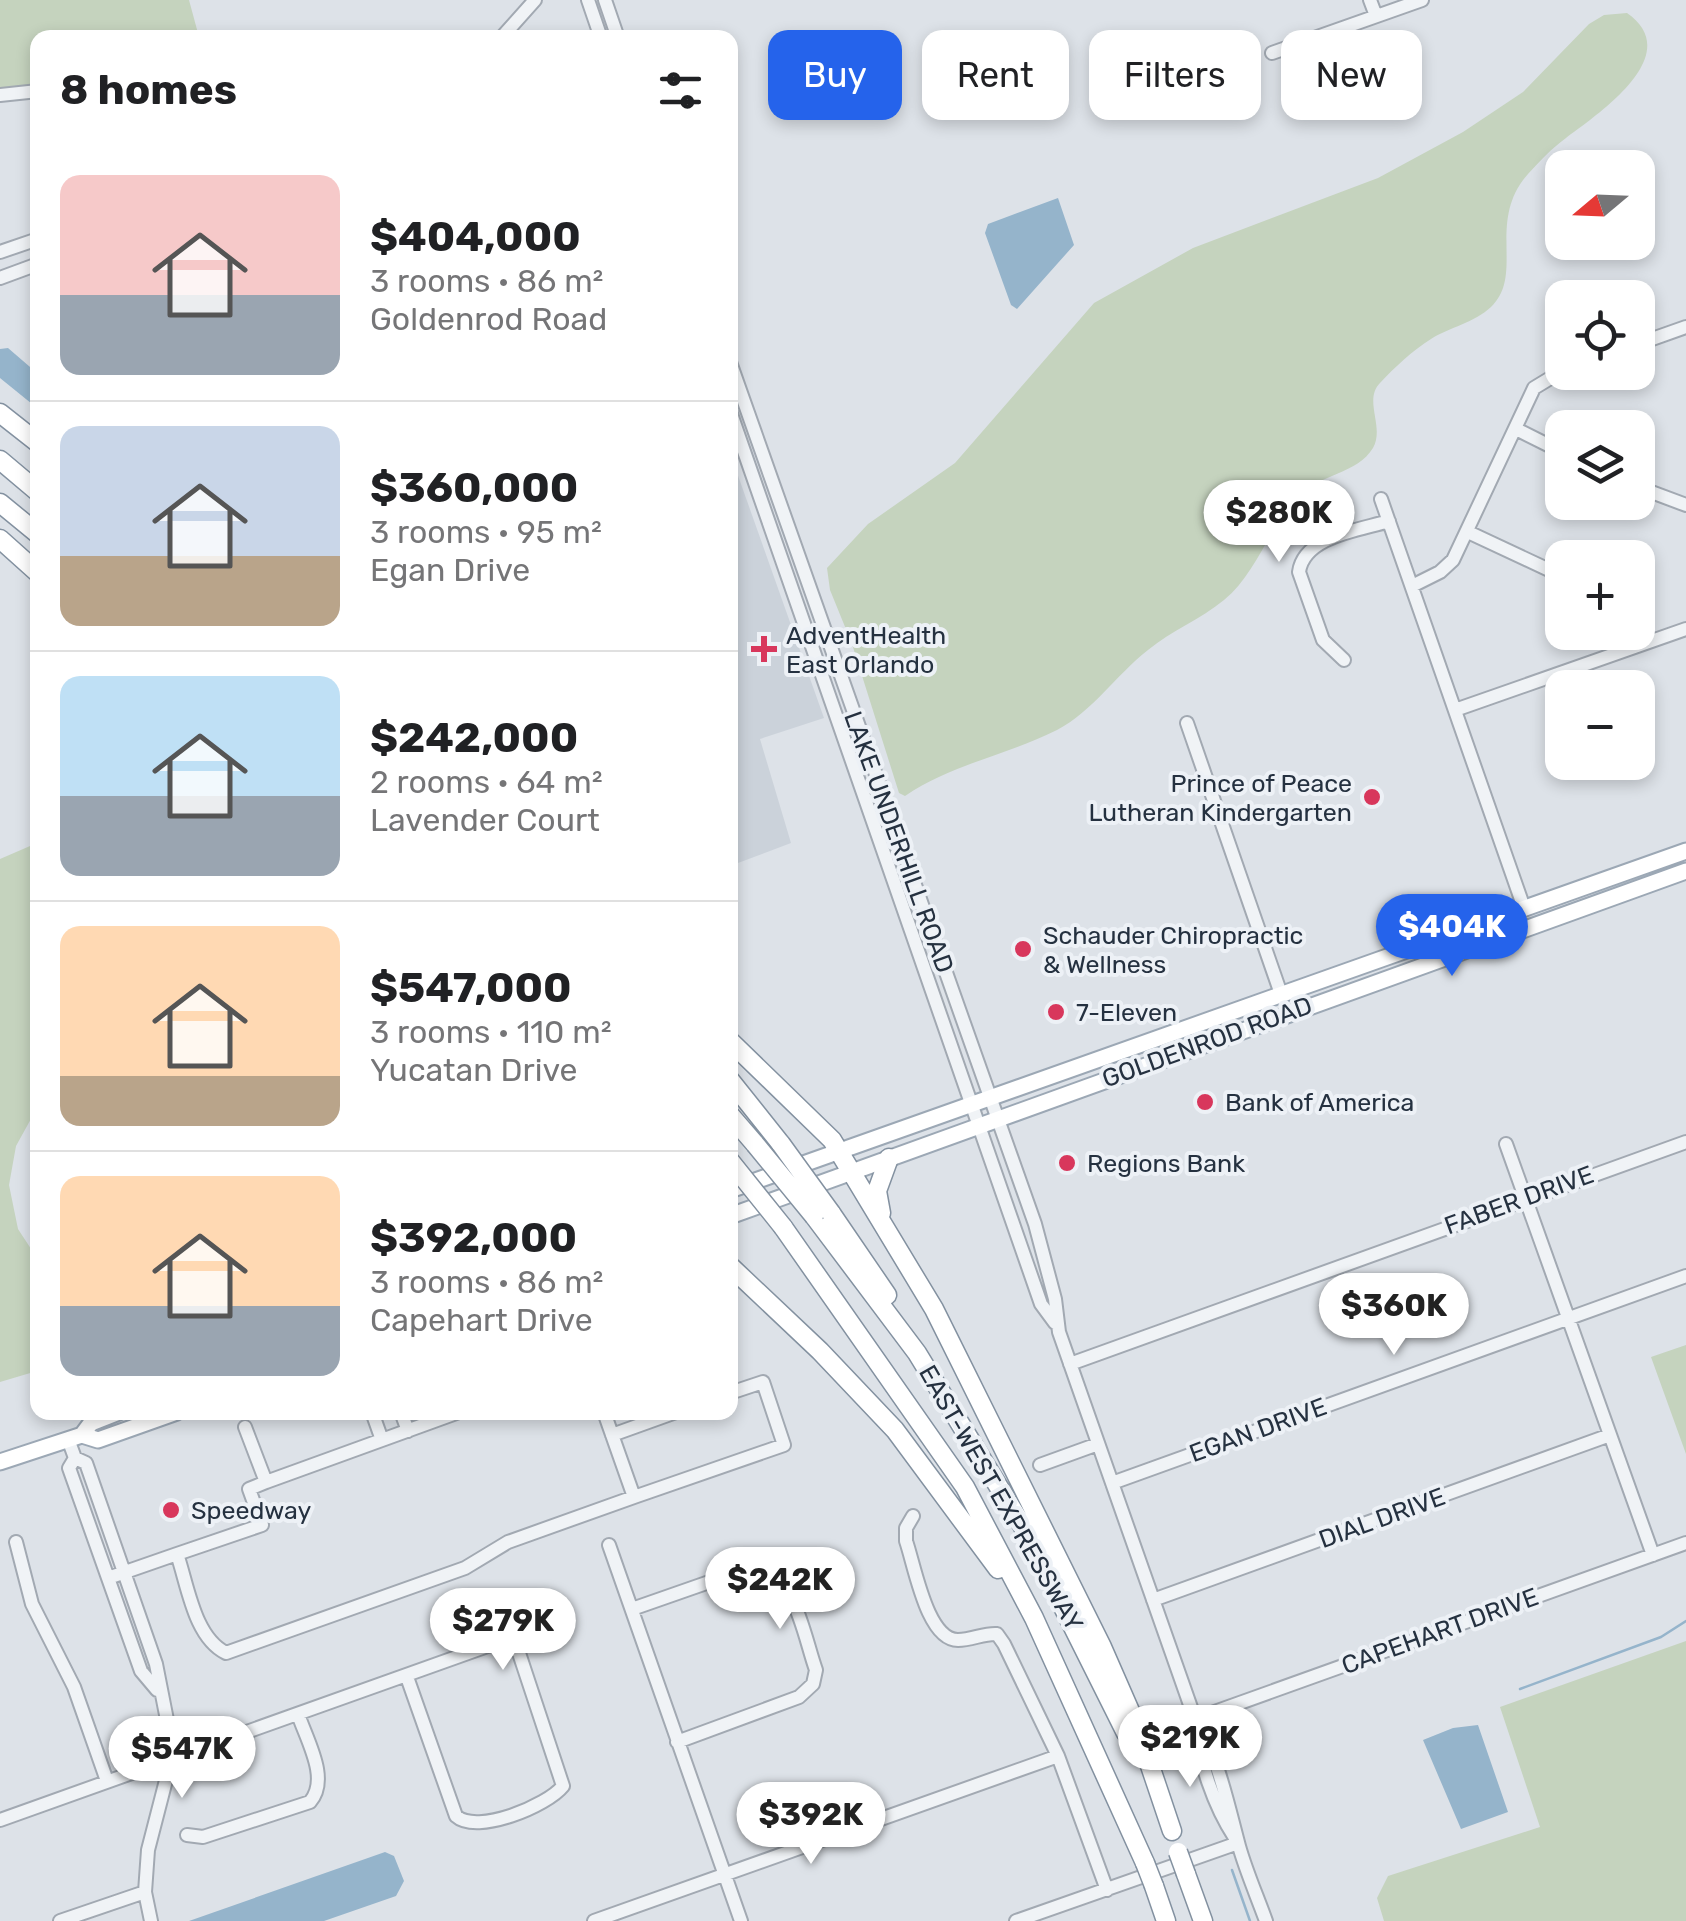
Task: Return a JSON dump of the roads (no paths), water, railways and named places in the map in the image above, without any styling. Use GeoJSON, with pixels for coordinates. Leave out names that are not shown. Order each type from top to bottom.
{"type":"FeatureCollection","features":[{"type":"Feature","properties":{"kind":"highway"},"geometry":{"type":"LineString","coordinates":[[0,413],[30,437]]}},
{"type":"Feature","properties":{"kind":"highway"},"geometry":{"type":"LineString","coordinates":[[0,460],[30,485]]}},
{"type":"Feature","properties":{"kind":"highway"},"geometry":{"type":"LineString","coordinates":[[0,503],[30,527]]}},
{"type":"Feature","properties":{"kind":"highway"},"geometry":{"type":"LineString","coordinates":[[0,539],[30,566]]}},
{"type":"Feature","properties":{"kind":"highway"},"geometry":{"type":"LineString","coordinates":[[738,1048],[838,1149],[976,1388],[1102,1647],[1137,1727],[1172,1831]]}},
{"type":"Feature","properties":{"kind":"highway"},"geometry":{"type":"LineString","coordinates":[[738,1090],[781,1144],[822,1215]]}},
{"type":"Feature","properties":{"kind":"highway","name":"EAST-WEST EXPRESSWAY"},"geometry":{"type":"LineString","coordinates":[[738,1124],[822,1215],[917,1353],[1049,1573],[1172,1831],[1203,1921]]}},
{"type":"Feature","properties":{"kind":"highway"},"geometry":{"type":"LineString","coordinates":[[884,1223],[877,1191],[889,1158]]}},
{"type":"Feature","properties":{"kind":"highway","name":"EAST-WEST EXPRESSWAY"},"geometry":{"type":"LineString","coordinates":[[738,1171],[783,1227],[965,1487],[1034,1618],[1145,1864],[1166,1921]]}},
{"type":"Feature","properties":{"kind":"highway"},"geometry":{"type":"LineString","coordinates":[[738,1184],[783,1227]]}},
{"type":"Feature","properties":{"kind":"highway"},"geometry":{"type":"LineString","coordinates":[[738,1274],[820,1351],[895,1430],[1034,1618]]}},
{"type":"Feature","properties":{"kind":"main road","name":"GOLDENROD ROAD"},"geometry":{"type":"LineString","coordinates":[[738,1187],[1686,850]]}},
{"type":"Feature","properties":{"kind":"main road","name":"GOLDENROD ROAD"},"geometry":{"type":"LineString","coordinates":[[738,1213],[997,1116],[1686,872]]}},
{"type":"Feature","properties":{"kind":"main road"},"geometry":{"type":"LineString","coordinates":[[1543,922],[1550,907],[1575,898],[1594,883]]}},
{"type":"Feature","properties":{"kind":"main road"},"geometry":{"type":"LineString","coordinates":[[1478,946],[1494,932],[1511,926],[1524,908]]}},
{"type":"Feature","properties":{"kind":"main road"},"geometry":{"type":"LineString","coordinates":[[1314,1004],[1326,987],[1371,971],[1373,962]]}},
{"type":"Feature","properties":{"kind":"main road"},"geometry":{"type":"LineString","coordinates":[[1237,1032],[1270,1012],[1280,994]]}},
{"type":"Feature","properties":{"kind":"main road"},"geometry":{"type":"LineString","coordinates":[[0,1462],[75,1437],[97,1420]]}},
{"type":"Feature","properties":{"kind":"main road"},"geometry":{"type":"LineString","coordinates":[[75,1437],[98,1440],[154,1420]]}},
{"type":"Feature","properties":{"kind":"street"},"geometry":{"type":"LineString","coordinates":[[510,25],[521,0]]}},
{"type":"Feature","properties":{"kind":"street"},"geometry":{"type":"LineString","coordinates":[[507,30],[535,0]]}},
{"type":"Feature","properties":{"kind":"street"},"geometry":{"type":"LineString","coordinates":[[588,0],[598,30]]}},
{"type":"Feature","properties":{"kind":"street"},"geometry":{"type":"LineString","coordinates":[[605,0],[615,30]]}},
{"type":"Feature","properties":{"kind":"street"},"geometry":{"type":"LineString","coordinates":[[1370,0],[1376,16]]}},
{"type":"Feature","properties":{"kind":"street"},"geometry":{"type":"LineString","coordinates":[[1272,53],[1422,0]]}},
{"type":"Feature","properties":{"kind":"street"},"geometry":{"type":"LineString","coordinates":[[0,95],[30,92]]}},
{"type":"Feature","properties":{"kind":"street"},"geometry":{"type":"LineString","coordinates":[[0,252],[30,241]]}},
{"type":"Feature","properties":{"kind":"street"},"geometry":{"type":"LineString","coordinates":[[0,278],[30,267]]}},
{"type":"Feature","properties":{"kind":"street"},"geometry":{"type":"LineString","coordinates":[[1655,338],[1686,327]]}},
{"type":"Feature","properties":{"kind":"street"},"geometry":{"type":"LineString","coordinates":[[1412,586],[1440,572],[1453,560],[1534,388],[1545,381]]}},
{"type":"Feature","properties":{"kind":"street","name":"LAKE UNDERHILL ROAD"},"geometry":{"type":"LineString","coordinates":[[738,384],[1046,1261],[1057,1325],[1194,1719],[1196,1744],[1266,1921]]}},
{"type":"Feature","properties":{"kind":"street"},"geometry":{"type":"LineString","coordinates":[[738,391],[742,395]]}},
{"type":"Feature","properties":{"kind":"street"},"geometry":{"type":"LineString","coordinates":[[1516,429],[1545,444]]}},
{"type":"Feature","properties":{"kind":"street","name":"LAKE UNDERHILL ROAD"},"geometry":{"type":"LineString","coordinates":[[738,433],[1041,1304],[1057,1325]]}},
{"type":"Feature","properties":{"kind":"street"},"geometry":{"type":"LineString","coordinates":[[1655,493],[1686,505]]}},
{"type":"Feature","properties":{"kind":"street"},"geometry":{"type":"LineString","coordinates":[[1381,499],[1524,908]]}},
{"type":"Feature","properties":{"kind":"street"},"geometry":{"type":"LineString","coordinates":[[1344,660],[1323,640],[1299,572],[1300,561],[1314,545],[1389,521]]}},
{"type":"Feature","properties":{"kind":"street"},"geometry":{"type":"LineString","coordinates":[[1468,532],[1545,568]]}},
{"type":"Feature","properties":{"kind":"street"},"geometry":{"type":"LineString","coordinates":[[1655,640],[1686,629]]}},
{"type":"Feature","properties":{"kind":"street"},"geometry":{"type":"LineString","coordinates":[[811,643],[826,638]]}},
{"type":"Feature","properties":{"kind":"street"},"geometry":{"type":"LineString","coordinates":[[1455,710],[1625,650]]}},
{"type":"Feature","properties":{"kind":"street"},"geometry":{"type":"LineString","coordinates":[[1187,723],[1280,994]]}},
{"type":"Feature","properties":{"kind":"street","name":"FABER DRIVE"},"geometry":{"type":"LineString","coordinates":[[1070,1364],[1686,1142]]}},
{"type":"Feature","properties":{"kind":"street"},"geometry":{"type":"LineString","coordinates":[[1506,1144],[1653,1555]]}},
{"type":"Feature","properties":{"kind":"street","name":"EGAN DRIVE"},"geometry":{"type":"LineString","coordinates":[[1112,1483],[1686,1276]]}},
{"type":"Feature","properties":{"kind":"street"},"geometry":{"type":"LineString","coordinates":[[178,1554],[202,1630],[212,1646],[226,1652],[465,1568],[508,1542],[784,1445],[763,1382],[738,1391]]}},
{"type":"Feature","properties":{"kind":"street"},"geometry":{"type":"LineString","coordinates":[[375,1420],[382,1440]]}},
{"type":"Feature","properties":{"kind":"street"},"geometry":{"type":"LineString","coordinates":[[403,1420],[408,1431]]}},
{"type":"Feature","properties":{"kind":"street"},"geometry":{"type":"LineString","coordinates":[[108,1578],[262,1524],[250,1489],[438,1420]]}},
{"type":"Feature","properties":{"kind":"street"},"geometry":{"type":"LineString","coordinates":[[607,1420],[634,1497]]}},
{"type":"Feature","properties":{"kind":"street"},"geometry":{"type":"LineString","coordinates":[[612,1435],[654,1420]]}},
{"type":"Feature","properties":{"kind":"street"},"geometry":{"type":"LineString","coordinates":[[245,1427],[266,1482]]}},
{"type":"Feature","properties":{"kind":"street","name":"DIAL DRIVE"},"geometry":{"type":"LineString","coordinates":[[1153,1600],[1610,1435]]}},
{"type":"Feature","properties":{"kind":"street"},"geometry":{"type":"LineString","coordinates":[[75,1437],[75,1458],[68,1468],[141,1672],[159,1692]]}},
{"type":"Feature","properties":{"kind":"street"},"geometry":{"type":"LineString","coordinates":[[1040,1464],[1098,1444]]}},
{"type":"Feature","properties":{"kind":"street"},"geometry":{"type":"LineString","coordinates":[[75,1458],[86,1464],[156,1664],[172,1757],[148,1850],[144,1892],[151,1921]]}},
{"type":"Feature","properties":{"kind":"street"},"geometry":{"type":"LineString","coordinates":[[912,1516],[906,1541],[934,1626],[944,1637],[957,1640],[997,1634],[1058,1756],[1107,1890]]}},
{"type":"Feature","properties":{"kind":"street"},"geometry":{"type":"LineString","coordinates":[[16,1542],[32,1604],[74,1687],[107,1781]]}},
{"type":"Feature","properties":{"kind":"street","name":"CAPEHART DRIVE"},"geometry":{"type":"LineString","coordinates":[[1194,1719],[1686,1543]]}},
{"type":"Feature","properties":{"kind":"street"},"geometry":{"type":"LineString","coordinates":[[609,1545],[742,1921]]}},
{"type":"Feature","properties":{"kind":"street"},"geometry":{"type":"LineString","coordinates":[[632,1610],[756,1566],[769,1568],[783,1580],[816,1670],[813,1684],[799,1698],[677,1742]]}},
{"type":"Feature","properties":{"kind":"street"},"geometry":{"type":"LineString","coordinates":[[0,1820],[496,1644],[510,1645],[519,1653],[563,1786],[553,1799],[478,1825],[465,1824],[456,1816],[407,1677]]}},
{"type":"Feature","properties":{"kind":"street"},"geometry":{"type":"LineString","coordinates":[[188,1835],[203,1838],[310,1802],[320,1792],[320,1779],[298,1714]]}},
{"type":"Feature","properties":{"kind":"street"},"geometry":{"type":"LineString","coordinates":[[594,1921],[1058,1756]]}},
{"type":"Feature","properties":{"kind":"street"},"geometry":{"type":"LineString","coordinates":[[1016,1921],[1238,1844]]}},
{"type":"Feature","properties":{"kind":"street"},"geometry":{"type":"LineString","coordinates":[[60,1921],[144,1892]]}},
{"type":"Feature","properties":{"kind":"water"},"geometry":{"type":"Polygon","coordinates":[[[1058,198],[1074,245],[1017,309],[1011,305],[985,233],[988,224],[1058,198]]]}},
{"type":"Feature","properties":{"kind":"water"},"geometry":{"type":"Polygon","coordinates":[[[8,348],[30,367],[30,402],[0,378],[0,349],[8,348]]]}},
{"type":"Feature","properties":{"kind":"water"},"geometry":{"type":"Polygon","coordinates":[[[1478,1725],[1508,1812],[1461,1829],[1423,1740],[1453,1728],[1478,1725]]]}},
{"type":"Feature","properties":{"kind":"water"},"geometry":{"type":"Polygon","coordinates":[[[385,1852],[394,1856],[404,1881],[396,1896],[324,1921],[189,1921],[385,1852]]]}},
{"type":"Feature","properties":{"kind":"waterway"},"geometry":{"type":"LineString","coordinates":[[1520,1689],[1661,1637],[1686,1621]]}},
{"type":"Feature","properties":{"kind":"waterway"},"geometry":{"type":"LineString","coordinates":[[1232,1870],[1250,1921]]}},
{"type":"Feature","properties":{"kind":"place","name":"AdventHealth East Orlando"},"geometry":{"type":"Point","coordinates":[764,649]}},
{"type":"Feature","properties":{"kind":"place","name":"Prince of Peace Lutheran Kindergarten"},"geometry":{"type":"Point","coordinates":[1372,797]}},
{"type":"Feature","properties":{"kind":"place","name":"Schauder Chiropractic & Wellness"},"geometry":{"type":"Point","coordinates":[1023,949]}},
{"type":"Feature","properties":{"kind":"place","name":"7-Eleven"},"geometry":{"type":"Point","coordinates":[1056,1012]}},
{"type":"Feature","properties":{"kind":"place","name":"Bank of America"},"geometry":{"type":"Point","coordinates":[1205,1102]}},
{"type":"Feature","properties":{"kind":"place","name":"Regions Bank"},"geometry":{"type":"Point","coordinates":[1067,1163]}},
{"type":"Feature","properties":{"kind":"place","name":"Speedway"},"geometry":{"type":"Point","coordinates":[171,1510]}}]}
